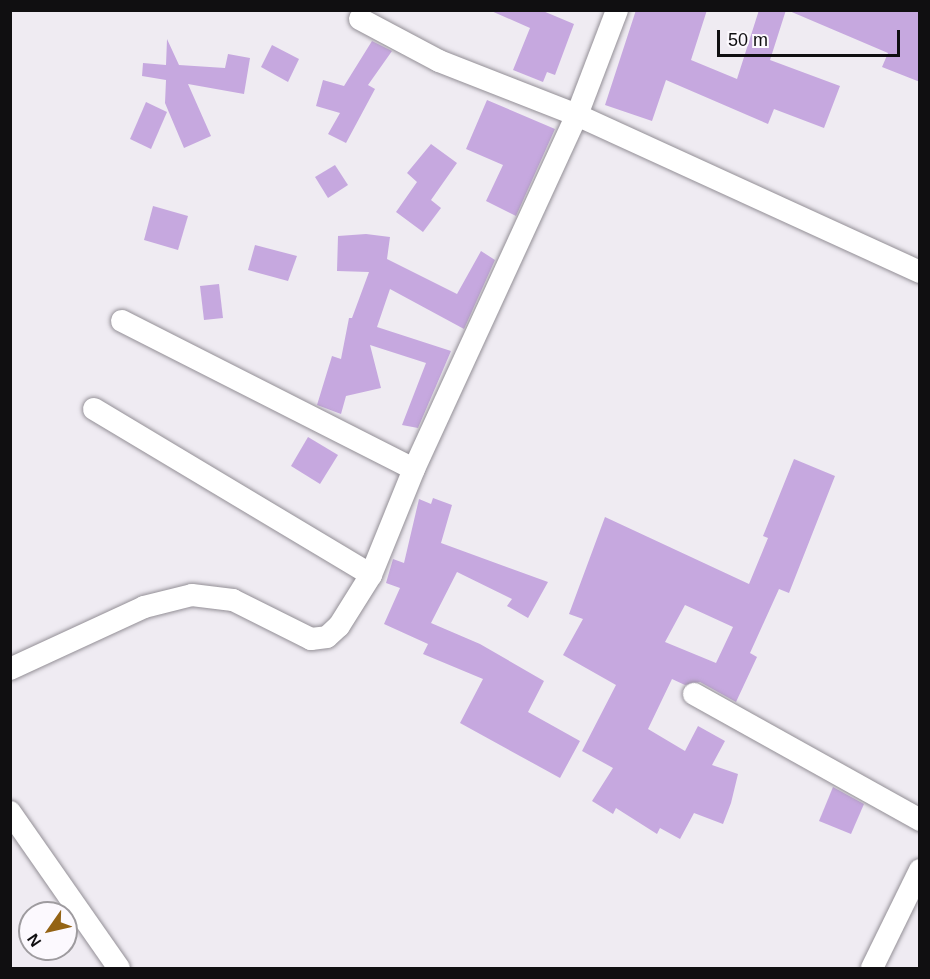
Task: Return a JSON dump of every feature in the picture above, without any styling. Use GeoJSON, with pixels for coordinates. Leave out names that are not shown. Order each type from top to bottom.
{"type":"FeatureCollection","features":[{"type":"Feature","properties":{"kind":"street"},"geometry":{"type":"LineString","coordinates":[[10,669],[136,610],[192,595],[233,600],[318,640],[339,626],[371,575],[414,469],[577,115],[617,10]]}},
{"type":"Feature","properties":{"kind":"street"},"geometry":{"type":"LineString","coordinates":[[360,19],[440,61],[577,115],[920,272]]}},
{"type":"Feature","properties":{"kind":"street"},"geometry":{"type":"LineString","coordinates":[[122,321],[414,469]]}},
{"type":"Feature","properties":{"kind":"street"},"geometry":{"type":"LineString","coordinates":[[94,410],[371,575]]}},
{"type":"Feature","properties":{"kind":"street"},"geometry":{"type":"LineString","coordinates":[[694,694],[920,820]]}},
{"type":"Feature","properties":{"kind":"street"},"geometry":{"type":"LineString","coordinates":[[10,812],[119,969]]}},
{"type":"Feature","properties":{"kind":"street"},"geometry":{"type":"LineString","coordinates":[[872,969],[920,870]]}},
{"type":"Feature","properties":{"kind":"building"},"geometry":{"type":"Polygon","coordinates":[[[489,10],[543,11],[574,24],[555,75],[547,72],[543,82],[513,70],[530,28],[489,10]]]}},
{"type":"Feature","properties":{"kind":"building"},"geometry":{"type":"Polygon","coordinates":[[[636,10],[707,10],[691,60],[737,79],[759,10],[786,10],[770,60],[840,86],[824,128],[774,109],[768,124],[666,80],[652,121],[605,105],[636,10]]]}},
{"type":"Feature","properties":{"kind":"building"},"geometry":{"type":"Polygon","coordinates":[[[787,10],[920,10],[920,82],[882,67],[888,53],[787,10]]]}},
{"type":"Feature","properties":{"kind":"building"},"geometry":{"type":"Polygon","coordinates":[[[167,39],[179,65],[225,68],[228,54],[250,58],[244,94],[188,84],[211,136],[184,148],[165,103],[166,80],[142,76],[143,63],[166,65],[167,39]]]}},
{"type":"Feature","properties":{"kind":"building"},"geometry":{"type":"Polygon","coordinates":[[[372,41],[392,51],[368,85],[375,89],[346,143],[328,134],[340,113],[316,106],[323,80],[344,86],[372,41]]]}},
{"type":"Feature","properties":{"kind":"building"},"geometry":{"type":"Polygon","coordinates":[[[272,45],[299,59],[288,82],[261,67],[272,45]]]}},
{"type":"Feature","properties":{"kind":"building"},"geometry":{"type":"Polygon","coordinates":[[[487,100],[555,129],[516,216],[486,201],[503,165],[466,149],[487,100]]]}},
{"type":"Feature","properties":{"kind":"building"},"geometry":{"type":"Polygon","coordinates":[[[146,102],[167,112],[151,149],[130,139],[146,102]]]}},
{"type":"Feature","properties":{"kind":"building"},"geometry":{"type":"Polygon","coordinates":[[[431,144],[457,163],[431,200],[441,208],[423,232],[396,212],[417,182],[407,173],[431,144]]]}},
{"type":"Feature","properties":{"kind":"building"},"geometry":{"type":"Polygon","coordinates":[[[335,165],[348,185],[328,198],[315,177],[335,165]]]}},
{"type":"Feature","properties":{"kind":"building"},"geometry":{"type":"Polygon","coordinates":[[[153,206],[188,216],[178,250],[144,240],[153,206]]]}},
{"type":"Feature","properties":{"kind":"building"},"geometry":{"type":"Polygon","coordinates":[[[366,234],[390,237],[387,259],[457,294],[481,251],[495,260],[464,329],[390,289],[377,327],[451,351],[418,428],[402,425],[426,363],[370,345],[381,388],[346,396],[341,414],[317,405],[332,356],[341,359],[349,318],[352,318],[369,272],[337,271],[338,236],[366,234]]]}},
{"type":"Feature","properties":{"kind":"building"},"geometry":{"type":"Polygon","coordinates":[[[255,245],[297,256],[288,281],[248,270],[255,245]]]}},
{"type":"Feature","properties":{"kind":"building"},"geometry":{"type":"Polygon","coordinates":[[[219,284],[223,318],[204,320],[200,286],[219,284]]]}},
{"type":"Feature","properties":{"kind":"building"},"geometry":{"type":"Polygon","coordinates":[[[308,437],[338,455],[320,484],[291,466],[308,437]]]}},
{"type":"Feature","properties":{"kind":"building"},"geometry":{"type":"Polygon","coordinates":[[[794,459],[835,476],[789,593],[779,589],[750,653],[757,657],[736,702],[700,682],[685,685],[672,679],[648,729],[685,751],[698,726],[725,741],[712,765],[738,774],[723,824],[694,813],[680,839],[660,828],[657,834],[616,808],[613,814],[592,801],[613,768],[582,751],[616,685],[563,655],[583,619],[569,614],[605,517],[749,584],[768,538],[763,536],[794,459]],[[685,605],[665,642],[716,663],[733,627],[685,605]]]}},
{"type":"Feature","properties":{"kind":"building"},"geometry":{"type":"Polygon","coordinates":[[[433,498],[452,505],[441,543],[548,582],[528,618],[507,606],[512,599],[457,572],[431,623],[480,644],[544,681],[528,712],[580,741],[560,778],[460,723],[483,679],[423,654],[428,644],[384,624],[400,588],[386,583],[393,559],[404,563],[419,499],[431,504],[433,498]]]}},
{"type":"Feature","properties":{"kind":"building"},"geometry":{"type":"Polygon","coordinates":[[[833,787],[864,804],[851,834],[819,821],[833,787]]]}}]}
